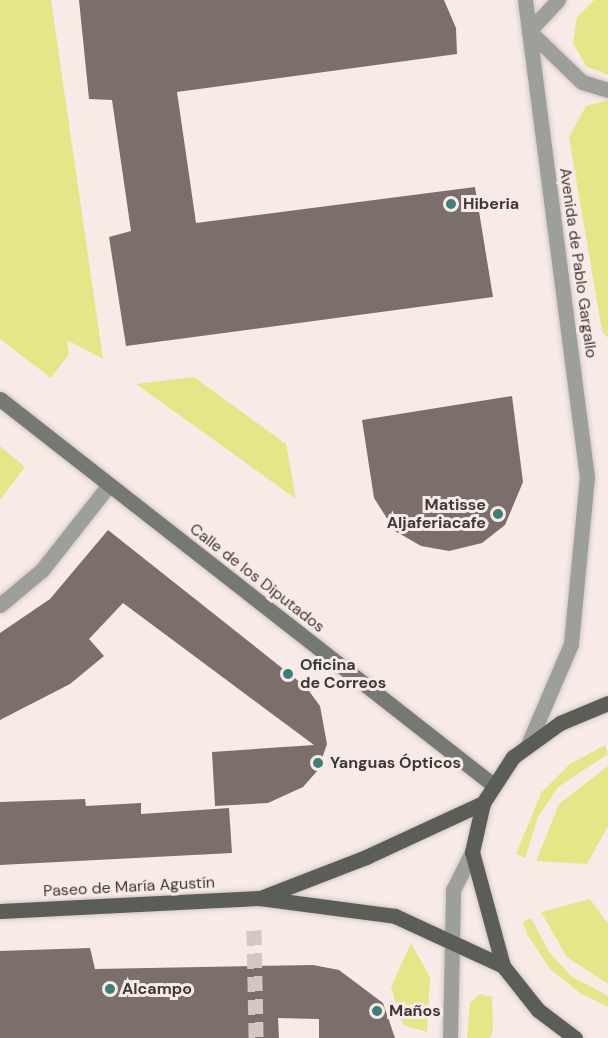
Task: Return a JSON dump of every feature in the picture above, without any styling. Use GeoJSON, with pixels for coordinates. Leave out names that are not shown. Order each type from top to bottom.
{"type":"FeatureCollection","features":[{"type":"Feature","properties":{"kind":"main road","name":"Calle de los Diputados"},"geometry":{"type":"LineString","coordinates":[[0,399],[492,784]]}},
{"type":"Feature","properties":{"kind":"main road"},"geometry":{"type":"LineString","coordinates":[[568,1036],[503,966],[472,852],[483,803],[492,784],[529,742],[608,703]]}},
{"type":"Feature","properties":{"kind":"main road","name":"Paseo de María Agustín"},"geometry":{"type":"LineString","coordinates":[[259,898],[366,857],[483,803]]}},
{"type":"Feature","properties":{"kind":"main road","name":"Paseo de María Agustín"},"geometry":{"type":"LineString","coordinates":[[0,911],[259,898],[312,909],[383,913],[450,938],[503,966]]}},
{"type":"Feature","properties":{"kind":"street","name":"Avenida de Pablo Gargallo"},"geometry":{"type":"LineString","coordinates":[[525,0],[587,477],[571,644],[529,742]]}},
{"type":"Feature","properties":{"kind":"street"},"geometry":{"type":"LineString","coordinates":[[558,0],[529,31],[582,82],[608,90]]}},
{"type":"Feature","properties":{"kind":"street"},"geometry":{"type":"LineString","coordinates":[[0,605],[42,570],[109,485]]}},
{"type":"Feature","properties":{"kind":"street"},"geometry":{"type":"LineString","coordinates":[[450,1038],[450,938],[453,890],[472,852]]}},
{"type":"Feature","properties":{"kind":"green space"},"geometry":{"type":"Polygon","coordinates":[[[0,0],[51,0],[103,359],[67,340],[69,354],[51,378],[0,339],[0,0]]]}},
{"type":"Feature","properties":{"kind":"green space"},"geometry":{"type":"Polygon","coordinates":[[[594,0],[608,0],[608,75],[586,66],[573,43],[577,17],[594,0]]]}},
{"type":"Feature","properties":{"kind":"green space"},"geometry":{"type":"Polygon","coordinates":[[[608,100],[608,338],[602,331],[569,137],[586,106],[608,100]]]}},
{"type":"Feature","properties":{"kind":"green space"},"geometry":{"type":"Polygon","coordinates":[[[194,377],[286,444],[296,499],[136,384],[194,377]]]}},
{"type":"Feature","properties":{"kind":"green space"},"geometry":{"type":"Polygon","coordinates":[[[0,446],[25,467],[0,500],[0,446]]]}},
{"type":"Feature","properties":{"kind":"green space"},"geometry":{"type":"Polygon","coordinates":[[[605,745],[608,754],[558,787],[538,817],[525,858],[516,854],[541,793],[570,764],[605,745]]]}},
{"type":"Feature","properties":{"kind":"green space"},"geometry":{"type":"Polygon","coordinates":[[[608,766],[608,826],[587,864],[536,861],[559,804],[608,766]]]}},
{"type":"Feature","properties":{"kind":"green space"},"geometry":{"type":"Polygon","coordinates":[[[590,899],[608,924],[608,984],[567,957],[541,912],[590,899]]]}},
{"type":"Feature","properties":{"kind":"green space"},"geometry":{"type":"Polygon","coordinates":[[[531,918],[549,952],[571,976],[608,996],[608,1007],[580,993],[550,969],[527,934],[523,922],[531,918]]]}},
{"type":"Feature","properties":{"kind":"green space"},"geometry":{"type":"Polygon","coordinates":[[[411,943],[430,977],[427,1032],[403,1025],[391,987],[411,943]]]}},
{"type":"Feature","properties":{"kind":"green space"},"geometry":{"type":"Polygon","coordinates":[[[480,994],[492,997],[493,1031],[489,1038],[467,1038],[470,1003],[480,994]]]}},
{"type":"Feature","properties":{"kind":"building"},"geometry":{"type":"Polygon","coordinates":[[[79,0],[444,0],[456,28],[457,54],[177,92],[196,223],[475,187],[493,297],[126,346],[109,237],[131,231],[112,100],[89,99],[79,0]]]}},
{"type":"Feature","properties":{"kind":"building"},"geometry":{"type":"Polygon","coordinates":[[[512,396],[523,482],[505,525],[482,543],[449,551],[421,546],[395,531],[374,498],[362,420],[512,396]]]}},
{"type":"Feature","properties":{"kind":"building"},"geometry":{"type":"Polygon","coordinates":[[[108,530],[306,687],[320,706],[327,744],[318,770],[303,787],[268,803],[215,806],[212,752],[314,745],[123,603],[89,639],[104,656],[70,684],[0,720],[0,633],[50,599],[108,530]]]}},
{"type":"Feature","properties":{"kind":"building"},"geometry":{"type":"Polygon","coordinates":[[[85,799],[86,806],[141,803],[141,814],[229,808],[232,853],[0,865],[0,802],[85,799]]]}},
{"type":"Feature","properties":{"kind":"building"},"geometry":{"type":"Polygon","coordinates":[[[90,948],[95,969],[313,965],[339,970],[383,1003],[395,1038],[319,1038],[319,1019],[278,1018],[279,1038],[0,1038],[0,951],[90,948]]]}},
{"type":"Feature","properties":{"kind":"tunnel"},"geometry":{"type":"LineString","coordinates":[[254,930],[256,1038]]}},
{"type":"Feature","properties":{"kind":"place","name":"Hiberia"},"geometry":{"type":"Point","coordinates":[451,204]}},
{"type":"Feature","properties":{"kind":"place","name":"Matisse Aljaferiacafe"},"geometry":{"type":"Point","coordinates":[498,514]}},
{"type":"Feature","properties":{"kind":"place","name":"Oficina de Correos"},"geometry":{"type":"Point","coordinates":[288,674]}},
{"type":"Feature","properties":{"kind":"place","name":"Yanguas Ópticos"},"geometry":{"type":"Point","coordinates":[318,763]}},
{"type":"Feature","properties":{"kind":"place","name":"Alcampo"},"geometry":{"type":"Point","coordinates":[110,989]}},
{"type":"Feature","properties":{"kind":"place","name":"Maños"},"geometry":{"type":"Point","coordinates":[377,1011]}}]}
